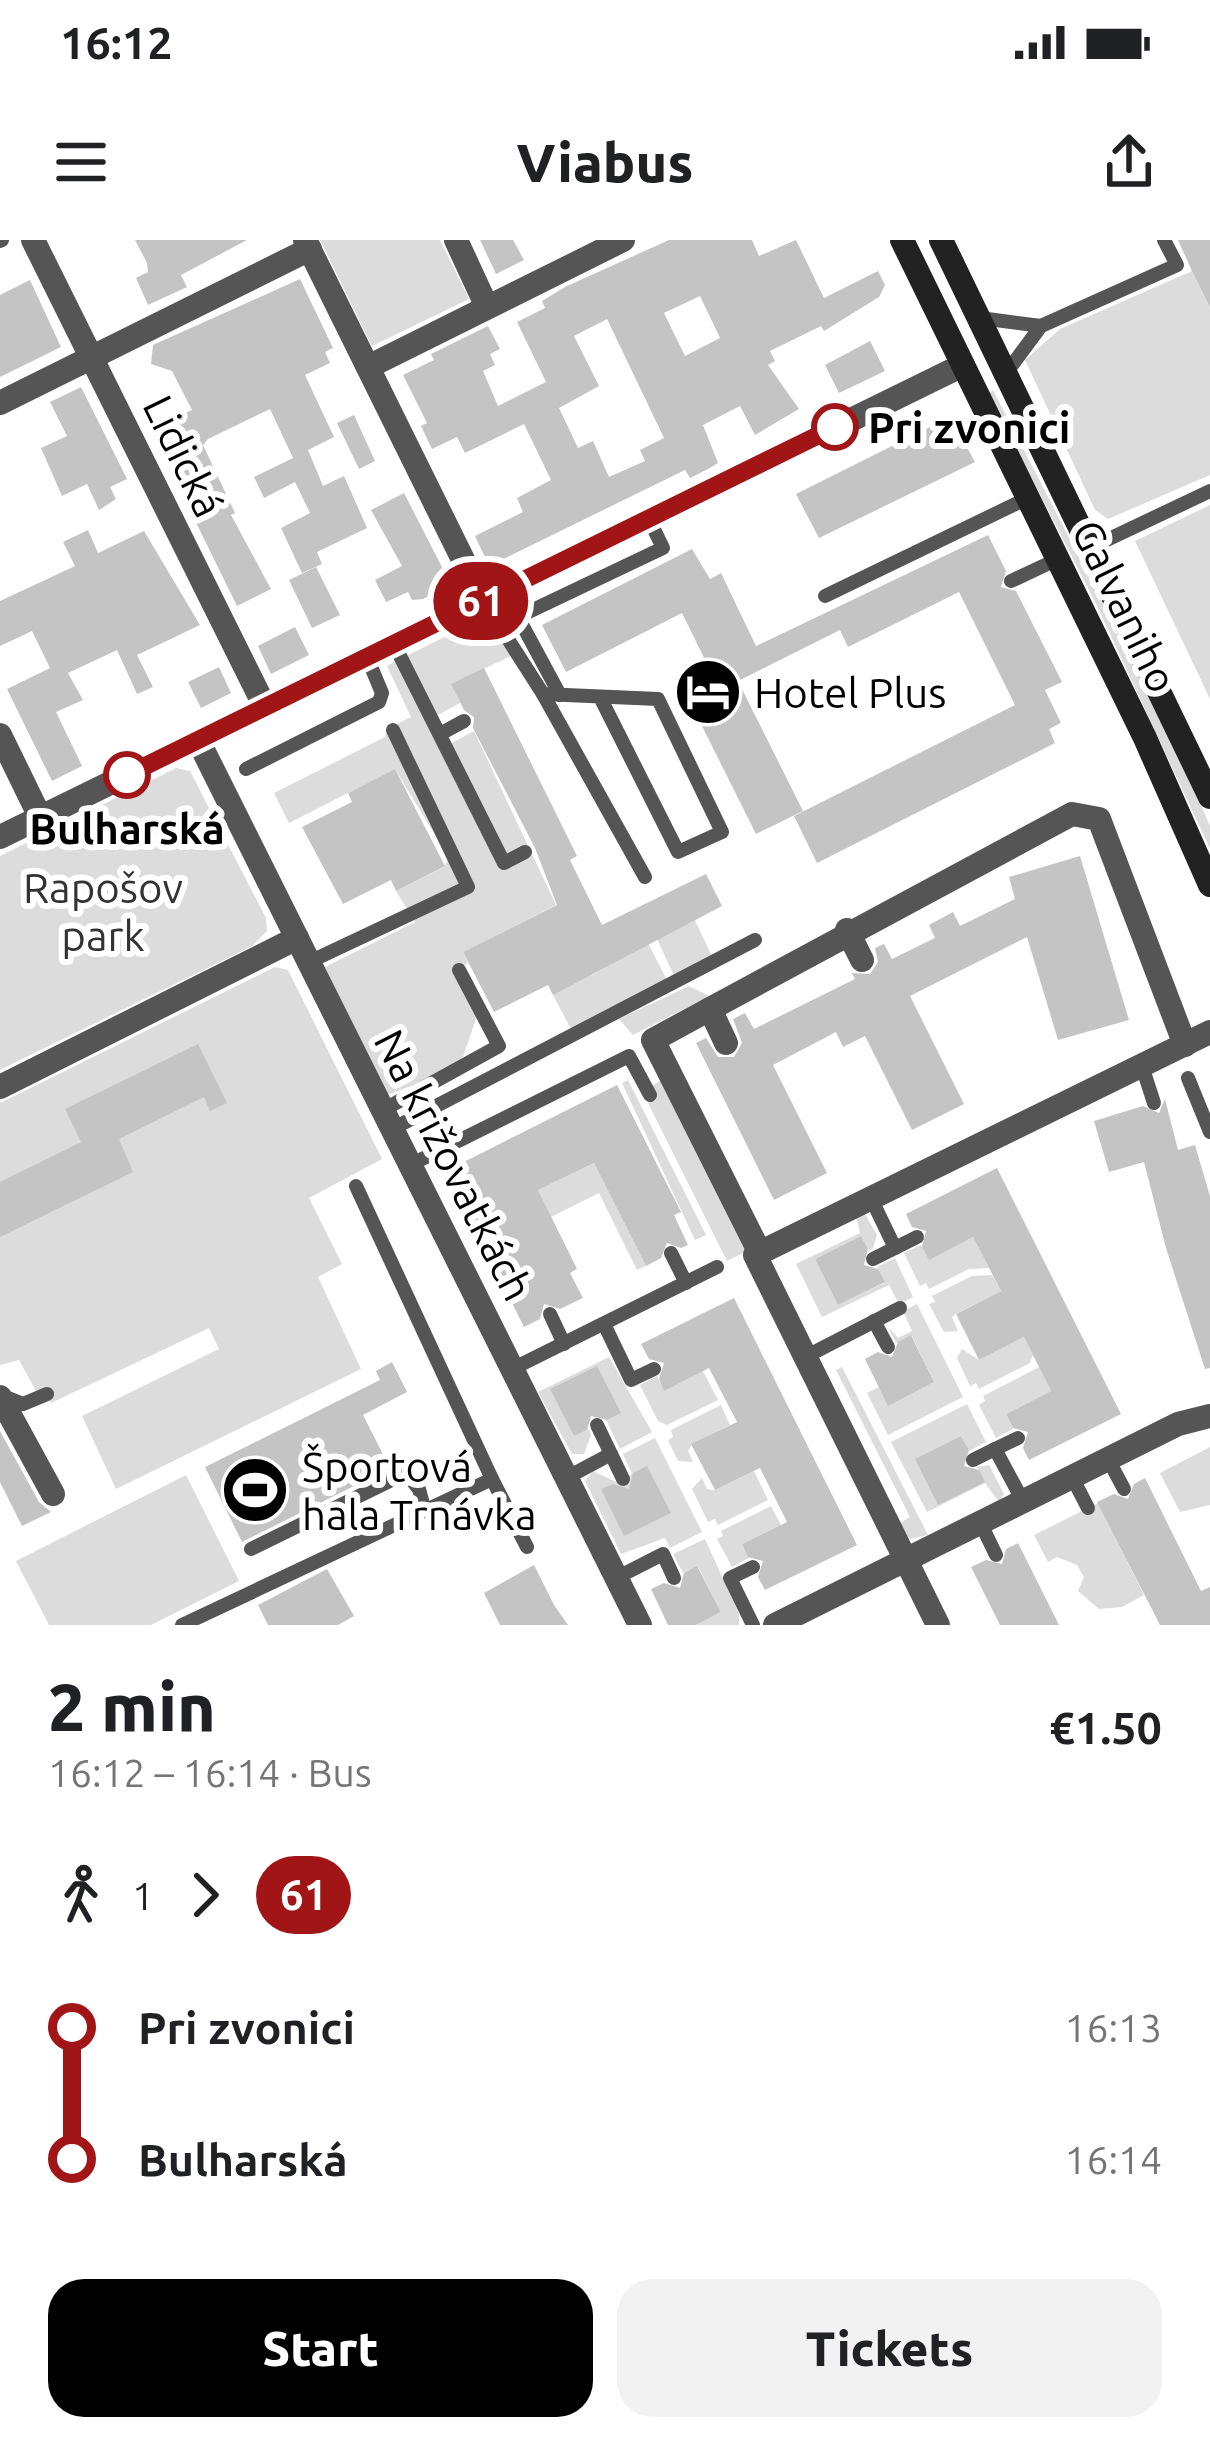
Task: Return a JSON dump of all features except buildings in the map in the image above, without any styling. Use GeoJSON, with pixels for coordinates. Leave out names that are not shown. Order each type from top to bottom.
{"type":"FeatureCollection","features":[{"type":"Feature","properties":{"kind":"main road","name":"Galvaniho"},"geometry":{"type":"LineString","coordinates":[[902,240],[1210,885]]}},
{"type":"Feature","properties":{"kind":"main road","name":"Galvaniho"},"geometry":{"type":"LineString","coordinates":[[940,240],[1210,797]]}},
{"type":"Feature","properties":{"kind":"main road"},"geometry":{"type":"LineString","coordinates":[[964,365],[1007,372]]}},
{"type":"Feature","properties":{"kind":"street","name":"Lidická"},"geometry":{"type":"LineString","coordinates":[[33,240],[265,707]]}},
{"type":"Feature","properties":{"kind":"street"},"geometry":{"type":"LineString","coordinates":[[456,240],[488,307]]}},
{"type":"Feature","properties":{"kind":"street"},"geometry":{"type":"LineString","coordinates":[[368,367],[623,240]]}},
{"type":"Feature","properties":{"kind":"street"},"geometry":{"type":"LineString","coordinates":[[0,403],[308,244],[483,600]]}},
{"type":"Feature","properties":{"kind":"street"},"geometry":{"type":"LineString","coordinates":[[0,837],[964,365]]}},
{"type":"Feature","properties":{"kind":"street"},"geometry":{"type":"LineString","coordinates":[[0,736],[40,817]]}},
{"type":"Feature","properties":{"kind":"street","name":"Na križovatkách"},"geometry":{"type":"LineString","coordinates":[[198,740],[640,1625]]}},
{"type":"Feature","properties":{"kind":"street"},"geometry":{"type":"LineString","coordinates":[[938,1625],[653,1040],[812,956],[847,931],[1072,814],[1099,819],[1185,1045]]}},
{"type":"Feature","properties":{"kind":"street"},"geometry":{"type":"LineString","coordinates":[[847,931],[862,960]]}},
{"type":"Feature","properties":{"kind":"street"},"geometry":{"type":"LineString","coordinates":[[0,1087],[297,938]]}},
{"type":"Feature","properties":{"kind":"street"},"geometry":{"type":"LineString","coordinates":[[710,1009],[726,1043]]}},
{"type":"Feature","properties":{"kind":"street"},"geometry":{"type":"LineString","coordinates":[[757,1254],[1210,1032]]}},
{"type":"Feature","properties":{"kind":"street"},"geometry":{"type":"LineString","coordinates":[[1,1396],[52,1494]]}},
{"type":"Feature","properties":{"kind":"street"},"geometry":{"type":"LineString","coordinates":[[776,1625],[1178,1424],[1210,1416]]}},
{"type":"Feature","properties":{"kind":"lane"},"geometry":{"type":"LineString","coordinates":[[1007,372],[1040,326],[1177,265],[1165,240]]}},
{"type":"Feature","properties":{"kind":"lane"},"geometry":{"type":"LineString","coordinates":[[980,318],[1040,326]]}},
{"type":"Feature","properties":{"kind":"lane"},"geometry":{"type":"LineString","coordinates":[[1092,547],[1210,490]]}},
{"type":"Feature","properties":{"kind":"lane"},"geometry":{"type":"LineString","coordinates":[[825,596],[1028,498]]}},
{"type":"Feature","properties":{"kind":"lane"},"geometry":{"type":"LineString","coordinates":[[560,695],[518,617],[663,548],[649,519]]}},
{"type":"Feature","properties":{"kind":"lane"},"geometry":{"type":"LineString","coordinates":[[1011,581],[1058,559]]}},
{"type":"Feature","properties":{"kind":"lane"},"geometry":{"type":"LineString","coordinates":[[483,600],[543,694],[645,877]]}},
{"type":"Feature","properties":{"kind":"lane"},"geometry":{"type":"LineString","coordinates":[[394,644],[504,862],[525,852]]}},
{"type":"Feature","properties":{"kind":"lane"},"geometry":{"type":"LineString","coordinates":[[246,769],[379,702],[382,693],[367,657]]}},
{"type":"Feature","properties":{"kind":"lane"},"geometry":{"type":"LineString","coordinates":[[543,694],[658,699],[722,832],[678,852],[600,697]]}},
{"type":"Feature","properties":{"kind":"lane"},"geometry":{"type":"LineString","coordinates":[[440,734],[464,721]]}},
{"type":"Feature","properties":{"kind":"lane"},"geometry":{"type":"LineString","coordinates":[[309,962],[467,887],[393,730]]}},
{"type":"Feature","properties":{"kind":"lane"},"geometry":{"type":"LineString","coordinates":[[388,1119],[755,940]]}},
{"type":"Feature","properties":{"kind":"lane"},"geometry":{"type":"LineString","coordinates":[[388,1119],[499,1046],[459,970]]}},
{"type":"Feature","properties":{"kind":"lane"},"geometry":{"type":"LineString","coordinates":[[410,1165],[629,1056],[650,1095]]}},
{"type":"Feature","properties":{"kind":"lane"},"geometry":{"type":"LineString","coordinates":[[1142,1066],[1154,1102]]}},
{"type":"Feature","properties":{"kind":"lane"},"geometry":{"type":"LineString","coordinates":[[1189,1078],[1210,1132]]}},
{"type":"Feature","properties":{"kind":"lane"},"geometry":{"type":"LineString","coordinates":[[356,1186],[527,1546]]}},
{"type":"Feature","properties":{"kind":"lane"},"geometry":{"type":"LineString","coordinates":[[871,1198],[895,1248]]}},
{"type":"Feature","properties":{"kind":"lane"},"geometry":{"type":"LineString","coordinates":[[873,1259],[917,1237]]}},
{"type":"Feature","properties":{"kind":"lane"},"geometry":{"type":"LineString","coordinates":[[671,1253],[686,1283]]}},
{"type":"Feature","properties":{"kind":"lane"},"geometry":{"type":"LineString","coordinates":[[512,1369],[717,1268]]}},
{"type":"Feature","properties":{"kind":"lane"},"geometry":{"type":"LineString","coordinates":[[805,1357],[900,1308]]}},
{"type":"Feature","properties":{"kind":"lane"},"geometry":{"type":"LineString","coordinates":[[550,1314],[563,1344]]}},
{"type":"Feature","properties":{"kind":"lane"},"geometry":{"type":"LineString","coordinates":[[874,1321],[888,1347]]}},
{"type":"Feature","properties":{"kind":"lane"},"geometry":{"type":"LineString","coordinates":[[604,1324],[631,1380],[654,1369]]}},
{"type":"Feature","properties":{"kind":"lane"},"geometry":{"type":"LineString","coordinates":[[1,1396],[23,1405],[47,1394]]}},
{"type":"Feature","properties":{"kind":"lane"},"geometry":{"type":"LineString","coordinates":[[597,1425],[622,1478]]}},
{"type":"Feature","properties":{"kind":"lane"},"geometry":{"type":"LineString","coordinates":[[974,1460],[1018,1438]]}},
{"type":"Feature","properties":{"kind":"lane"},"geometry":{"type":"LineString","coordinates":[[995,1449],[1023,1501]]}},
{"type":"Feature","properties":{"kind":"lane"},"geometry":{"type":"LineString","coordinates":[[566,1478],[611,1454]]}},
{"type":"Feature","properties":{"kind":"lane"},"geometry":{"type":"LineString","coordinates":[[1108,1459],[1124,1489]]}},
{"type":"Feature","properties":{"kind":"lane"},"geometry":{"type":"LineString","coordinates":[[251,1549],[406,1473],[419,1489],[425,1511]]}},
{"type":"Feature","properties":{"kind":"lane"},"geometry":{"type":"LineString","coordinates":[[1072,1477],[1088,1508]]}},
{"type":"Feature","properties":{"kind":"lane"},"geometry":{"type":"LineString","coordinates":[[182,1625],[493,1479]]}},
{"type":"Feature","properties":{"kind":"lane"},"geometry":{"type":"LineString","coordinates":[[980,1522],[996,1555]]}},
{"type":"Feature","properties":{"kind":"lane"},"geometry":{"type":"LineString","coordinates":[[616,1578],[663,1554],[674,1578]]}},
{"type":"Feature","properties":{"kind":"lane"},"geometry":{"type":"LineString","coordinates":[[753,1567],[730,1578],[753,1625]]}},
{"type":"Feature","properties":{"kind":"green space"},"geometry":{"type":"Polygon","coordinates":[[[320,240],[440,240],[469,299],[372,346],[320,240]]]}},
{"type":"Feature","properties":{"kind":"green space"},"geometry":{"type":"Polygon","coordinates":[[[1192,271],[1210,309],[1210,475],[1108,519],[1095,510],[1025,360],[1060,329],[1192,271]]]}},
{"type":"Feature","properties":{"kind":"green space"},"geometry":{"type":"Polygon","coordinates":[[[993,390],[1168,730],[1210,826],[1210,849],[1097,606],[989,394],[993,390]]]}},
{"type":"Feature","properties":{"kind":"green space"},"geometry":{"type":"Polygon","coordinates":[[[1210,505],[1210,699],[1135,541],[1210,505]]]}},
{"type":"Feature","properties":{"kind":"green space"},"geometry":{"type":"Polygon","coordinates":[[[489,615],[511,656],[452,684],[460,703],[436,716],[406,656],[489,615]]]}},
{"type":"Feature","properties":{"kind":"green space"},"geometry":{"type":"Polygon","coordinates":[[[398,660],[501,868],[531,852],[556,905],[463,952],[468,963],[456,969],[478,1013],[463,1057],[450,1071],[387,1095],[325,967],[415,922],[396,891],[444,867],[449,858],[395,769],[289,823],[274,793],[385,737],[386,729],[411,717],[387,666],[398,660]]]}},
{"type":"Feature","properties":{"kind":"green space"},"geometry":{"type":"Polygon","coordinates":[[[474,731],[530,849],[526,845],[507,855],[450,744],[474,731]]]}},
{"type":"Feature","properties":{"kind":"green space","name":"Rapošov park"},"geometry":{"type":"Polygon","coordinates":[[[176,768],[190,771],[266,918],[267,931],[252,946],[0,1070],[0,856],[176,768]]]}},
{"type":"Feature","properties":{"kind":"green space"},"geometry":{"type":"Polygon","coordinates":[[[695,920],[713,959],[675,978],[657,939],[695,920]]]}},
{"type":"Feature","properties":{"kind":"green space"},"geometry":{"type":"Polygon","coordinates":[[[648,943],[668,982],[571,1029],[553,995],[587,966],[592,975],[648,943]]]}},
{"type":"Feature","properties":{"kind":"green space"},"geometry":{"type":"Polygon","coordinates":[[[275,967],[288,970],[382,1159],[309,1198],[342,1264],[318,1277],[361,1369],[116,1489],[82,1416],[219,1349],[209,1328],[51,1403],[47,1394],[36,1391],[19,1360],[0,1365],[0,1103],[275,967]]]}},
{"type":"Feature","properties":{"kind":"green space"},"geometry":{"type":"Polygon","coordinates":[[[689,986],[709,996],[633,1035],[619,1019],[689,986]]]}},
{"type":"Feature","properties":{"kind":"green space"},"geometry":{"type":"Polygon","coordinates":[[[664,1078],[749,1250],[727,1261],[648,1103],[657,1096],[652,1086],[664,1078]]]}},
{"type":"Feature","properties":{"kind":"green space"},"geometry":{"type":"Polygon","coordinates":[[[628,1080],[706,1235],[695,1240],[622,1083],[628,1080]]]}},
{"type":"Feature","properties":{"kind":"green space"},"geometry":{"type":"Polygon","coordinates":[[[594,1163],[646,1266],[637,1270],[599,1193],[551,1217],[538,1190],[594,1163]]]}},
{"type":"Feature","properties":{"kind":"green space"},"geometry":{"type":"Polygon","coordinates":[[[855,1211],[863,1211],[877,1235],[873,1248],[869,1251],[861,1236],[815,1259],[838,1305],[884,1283],[877,1267],[895,1258],[913,1297],[899,1304],[889,1285],[822,1317],[796,1264],[860,1233],[855,1211]]]}},
{"type":"Feature","properties":{"kind":"green space"},"geometry":{"type":"Polygon","coordinates":[[[973,1237],[989,1268],[969,1269],[929,1289],[926,1283],[920,1286],[904,1253],[921,1245],[929,1259],[973,1237]]]}},
{"type":"Feature","properties":{"kind":"green space"},"geometry":{"type":"Polygon","coordinates":[[[992,1275],[1001,1291],[957,1313],[952,1317],[958,1331],[944,1332],[929,1304],[935,1302],[932,1296],[972,1276],[992,1275]]]}},
{"type":"Feature","properties":{"kind":"green space"},"geometry":{"type":"Polygon","coordinates":[[[917,1304],[963,1397],[888,1435],[867,1393],[879,1387],[889,1405],[934,1382],[912,1336],[896,1343],[888,1327],[898,1338],[912,1331],[903,1311],[917,1304]]]}},
{"type":"Feature","properties":{"kind":"green space"},"geometry":{"type":"Polygon","coordinates":[[[1024,1337],[1033,1355],[1030,1363],[979,1389],[976,1383],[970,1386],[957,1358],[962,1349],[979,1360],[1024,1337]]]}},
{"type":"Feature","properties":{"kind":"green space"},"geometry":{"type":"Polygon","coordinates":[[[609,1357],[652,1432],[620,1449],[606,1420],[620,1413],[597,1367],[551,1390],[574,1436],[589,1429],[591,1435],[584,1454],[572,1454],[538,1392],[609,1357]]]}},
{"type":"Feature","properties":{"kind":"green space"},"geometry":{"type":"Polygon","coordinates":[[[842,1367],[928,1535],[910,1539],[898,1524],[910,1517],[836,1370],[842,1367]]]}},
{"type":"Feature","properties":{"kind":"green space"},"geometry":{"type":"Polygon","coordinates":[[[1039,1367],[1051,1391],[1006,1414],[1013,1429],[996,1438],[979,1405],[985,1401],[983,1396],[1039,1367]]]}},
{"type":"Feature","properties":{"kind":"green space"},"geometry":{"type":"Polygon","coordinates":[[[703,1371],[718,1400],[667,1425],[658,1421],[640,1385],[657,1376],[664,1390],[703,1371]]]}},
{"type":"Feature","properties":{"kind":"green space"},"geometry":{"type":"Polygon","coordinates":[[[967,1404],[986,1442],[969,1451],[961,1436],[915,1460],[984,1481],[977,1467],[989,1465],[1004,1494],[999,1502],[985,1483],[927,1512],[891,1442],[967,1404]]]}},
{"type":"Feature","properties":{"kind":"green space"},"geometry":{"type":"Polygon","coordinates":[[[721,1405],[730,1425],[692,1444],[688,1451],[693,1462],[678,1461],[668,1440],[673,1437],[671,1430],[721,1405]]]}},
{"type":"Feature","properties":{"kind":"green space"},"geometry":{"type":"Polygon","coordinates":[[[655,1438],[702,1532],[670,1548],[665,1538],[621,1554],[585,1481],[593,1471],[616,1482],[632,1474],[623,1454],[655,1438]]]}},
{"type":"Feature","properties":{"kind":"green space"},"geometry":{"type":"Polygon","coordinates":[[[1210,1447],[1210,1505],[1180,1512],[1160,1473],[1210,1447]]]}},
{"type":"Feature","properties":{"kind":"green space"},"geometry":{"type":"Polygon","coordinates":[[[754,1471],[768,1500],[718,1525],[715,1519],[708,1522],[692,1489],[702,1478],[707,1489],[715,1490],[754,1471]]]}},
{"type":"Feature","properties":{"kind":"green space"},"geometry":{"type":"Polygon","coordinates":[[[186,1475],[239,1581],[151,1625],[49,1625],[16,1561],[186,1475]]]}},
{"type":"Feature","properties":{"kind":"green space"},"geometry":{"type":"Polygon","coordinates":[[[1098,1503],[1144,1595],[1122,1607],[1099,1609],[1078,1591],[1084,1577],[1077,1565],[1057,1557],[1048,1562],[1034,1535],[1098,1503]]]}},
{"type":"Feature","properties":{"kind":"green space"},"geometry":{"type":"Polygon","coordinates":[[[771,1506],[781,1525],[742,1544],[749,1558],[732,1567],[717,1539],[723,1536],[721,1531],[771,1506]]]}},
{"type":"Feature","properties":{"kind":"green space"},"geometry":{"type":"Polygon","coordinates":[[[705,1539],[739,1614],[739,1625],[696,1625],[721,1612],[698,1567],[683,1573],[673,1554],[705,1539]]]}},
{"type":"Feature","properties":{"kind":"bus line","name":"61"},"geometry":{"type":"LineString","coordinates":[[127,775],[835,427]]}},
{"type":"Feature","properties":{"kind":"place","name":"Pri zvonici"},"geometry":{"type":"Point","coordinates":[835,427]}},
{"type":"Feature","properties":{"kind":"place","name":"Hotel Plus"},"geometry":{"type":"Point","coordinates":[708,692]}},
{"type":"Feature","properties":{"kind":"place","name":"Bulharská"},"geometry":{"type":"Point","coordinates":[127,775]}},
{"type":"Feature","properties":{"kind":"place","name":"Športová hala Trnávka"},"geometry":{"type":"Point","coordinates":[255,1490]}}]}
